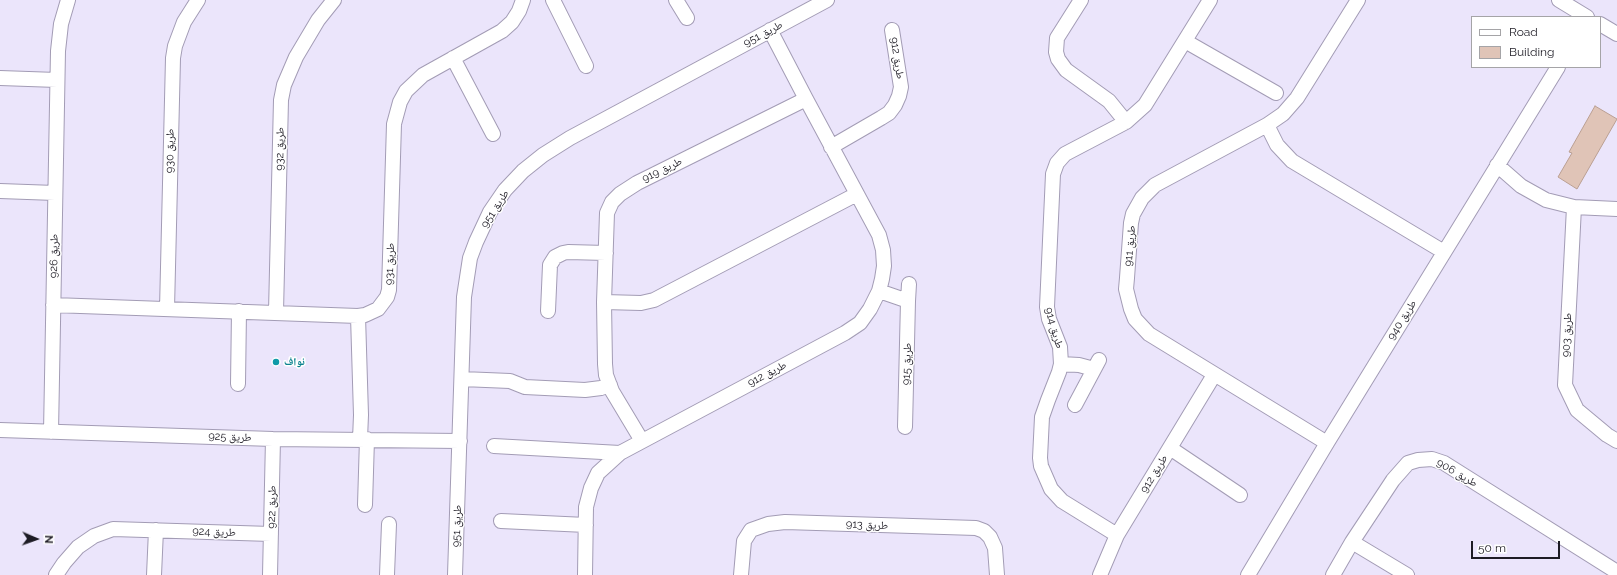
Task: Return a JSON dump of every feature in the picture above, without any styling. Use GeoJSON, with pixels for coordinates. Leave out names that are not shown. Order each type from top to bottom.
{"type":"FeatureCollection","features":[{"type":"Feature","properties":{"kind":"street","name":"طريق 926"},"geometry":{"type":"LineString","coordinates":[[51,432],[57,80],[59,38],[68,0]]}},
{"type":"Feature","properties":{"kind":"street","name":"طريق 930"},"geometry":{"type":"LineString","coordinates":[[167,309],[173,58],[181,28],[198,0]]}},
{"type":"Feature","properties":{"kind":"street","name":"طريق 932"},"geometry":{"type":"LineString","coordinates":[[276,312],[281,100],[289,71],[296,57],[318,20],[334,0]]}},
{"type":"Feature","properties":{"kind":"street","name":"طريق 931"},"geometry":{"type":"LineString","coordinates":[[53,305],[358,316],[378,309],[383,303],[389,290],[394,124],[396,113],[406,91],[423,75],[502,31],[512,22],[519,11],[523,0]]}},
{"type":"Feature","properties":{"kind":"street"},"geometry":{"type":"LineString","coordinates":[[553,0],[586,66]]}},
{"type":"Feature","properties":{"kind":"street"},"geometry":{"type":"LineString","coordinates":[[676,0],[687,18]]}},
{"type":"Feature","properties":{"kind":"street","name":"طريق 951"},"geometry":{"type":"LineString","coordinates":[[455,575],[464,297],[470,258],[490,212],[505,190],[523,171],[543,155],[570,138],[770,30],[810,4],[827,0]]}},
{"type":"Feature","properties":{"kind":"street"},"geometry":{"type":"LineString","coordinates":[[1081,0],[1057,38],[1056,52],[1058,59],[1066,70],[1109,101],[1126,122]]}},
{"type":"Feature","properties":{"kind":"street","name":"طريق 914"},"geometry":{"type":"LineString","coordinates":[[1117,535],[1062,501],[1051,489],[1043,474],[1040,458],[1041,426],[1045,408],[1061,364],[1060,347],[1046,307],[1052,174],[1057,163],[1065,154],[1126,122],[1145,105],[1210,0]]}},
{"type":"Feature","properties":{"kind":"street","name":"طريق 911"},"geometry":{"type":"LineString","coordinates":[[1327,443],[1149,334],[1135,318],[1126,289],[1131,223],[1133,214],[1142,198],[1155,185],[1267,125],[1283,114],[1296,98],[1358,0]]}},
{"type":"Feature","properties":{"kind":"street"},"geometry":{"type":"LineString","coordinates":[[1559,0],[1585,16]]}},
{"type":"Feature","properties":{"kind":"street"},"geometry":{"type":"LineString","coordinates":[[1601,25],[1617,34]]}},
{"type":"Feature","properties":{"kind":"street","name":"طريق 912"},"geometry":{"type":"LineString","coordinates":[[585,575],[586,507],[591,488],[598,473],[620,453],[845,333],[860,323],[870,309],[879,291],[882,279],[883,250],[880,235],[831,147],[770,30]]}},
{"type":"Feature","properties":{"kind":"street","name":"طريق 912"},"geometry":{"type":"LineString","coordinates":[[831,147],[889,113],[900,96],[901,87],[892,30]]}},
{"type":"Feature","properties":{"kind":"street"},"geometry":{"type":"LineString","coordinates":[[1185,41],[1276,93]]}},
{"type":"Feature","properties":{"kind":"street"},"geometry":{"type":"LineString","coordinates":[[453,58],[493,134]]}},
{"type":"Feature","properties":{"kind":"street","name":"طريق 940"},"geometry":{"type":"LineString","coordinates":[[1248,575],[1327,443],[1557,68]]}},
{"type":"Feature","properties":{"kind":"street"},"geometry":{"type":"LineString","coordinates":[[0,78],[57,80]]}},
{"type":"Feature","properties":{"kind":"street","name":"طريق 919"},"geometry":{"type":"LineString","coordinates":[[642,441],[610,385],[605,364],[604,302],[607,213],[612,202],[620,194],[637,183],[806,99]]}},
{"type":"Feature","properties":{"kind":"street"},"geometry":{"type":"LineString","coordinates":[[1267,125],[1277,145],[1292,161],[1444,252]]}},
{"type":"Feature","properties":{"kind":"street"},"geometry":{"type":"LineString","coordinates":[[1497,165],[1521,186],[1533,194],[1560,204],[1574,207],[1617,209]]}},
{"type":"Feature","properties":{"kind":"street"},"geometry":{"type":"LineString","coordinates":[[0,191],[55,193]]}},
{"type":"Feature","properties":{"kind":"street"},"geometry":{"type":"LineString","coordinates":[[604,302],[642,303],[654,300],[857,194]]}},
{"type":"Feature","properties":{"kind":"street","name":"طريق 903"},"geometry":{"type":"LineString","coordinates":[[1574,207],[1565,385],[1577,410],[1617,441]]}},
{"type":"Feature","properties":{"kind":"street"},"geometry":{"type":"LineString","coordinates":[[548,311],[550,265],[555,257],[568,252],[606,253]]}},
{"type":"Feature","properties":{"kind":"street","name":"طريق 915"},"geometry":{"type":"LineString","coordinates":[[905,427],[908,301],[910,284]]}},
{"type":"Feature","properties":{"kind":"street"},"geometry":{"type":"LineString","coordinates":[[879,291],[908,301]]}},
{"type":"Feature","properties":{"kind":"street"},"geometry":{"type":"LineString","coordinates":[[238,311],[238,384]]}},
{"type":"Feature","properties":{"kind":"street"},"geometry":{"type":"LineString","coordinates":[[358,316],[365,505]]}},
{"type":"Feature","properties":{"kind":"street"},"geometry":{"type":"LineString","coordinates":[[1061,364],[1097,365],[1075,405]]}},
{"type":"Feature","properties":{"kind":"street","name":"طريق 912"},"geometry":{"type":"LineString","coordinates":[[1100,575],[1117,535],[1214,375]]}},
{"type":"Feature","properties":{"kind":"street"},"geometry":{"type":"LineString","coordinates":[[462,379],[510,381],[525,387],[584,390],[597,389],[610,385]]}},
{"type":"Feature","properties":{"kind":"street","name":"طريق 925"},"geometry":{"type":"LineString","coordinates":[[0,430],[273,439],[363,439],[460,442]]}},
{"type":"Feature","properties":{"kind":"street","name":"طريق 922"},"geometry":{"type":"LineString","coordinates":[[270,575],[273,439]]}},
{"type":"Feature","properties":{"kind":"street"},"geometry":{"type":"LineString","coordinates":[[494,446],[620,453]]}},
{"type":"Feature","properties":{"kind":"street"},"geometry":{"type":"LineString","coordinates":[[1170,448],[1240,495]]}},
{"type":"Feature","properties":{"kind":"street","name":"طريق 906"},"geometry":{"type":"LineString","coordinates":[[1333,575],[1352,542],[1393,480],[1408,463],[1418,460],[1432,459],[1444,463],[1617,572]]}},
{"type":"Feature","properties":{"kind":"street"},"geometry":{"type":"LineString","coordinates":[[501,521],[586,525]]}},
{"type":"Feature","properties":{"kind":"street","name":"طريق 913"},"geometry":{"type":"LineString","coordinates":[[741,575],[744,541],[751,530],[768,524],[785,522],[976,528],[984,531],[990,537],[995,548],[997,575]]}},
{"type":"Feature","properties":{"kind":"street"},"geometry":{"type":"LineString","coordinates":[[387,575],[389,524]]}},
{"type":"Feature","properties":{"kind":"street","name":"طريق 924"},"geometry":{"type":"LineString","coordinates":[[56,575],[71,554],[86,541],[112,529],[271,534]]}},
{"type":"Feature","properties":{"kind":"street"},"geometry":{"type":"LineString","coordinates":[[154,575],[156,530]]}},
{"type":"Feature","properties":{"kind":"street"},"geometry":{"type":"LineString","coordinates":[[1352,542],[1407,575]]}},
{"type":"Feature","properties":{"kind":"building"},"geometry":{"type":"Polygon","coordinates":[[[1595,106],[1617,119],[1577,189],[1558,177],[1572,153],[1569,152],[1595,106]]]}},
{"type":"Feature","properties":{"kind":"place","name":"نواف"},"geometry":{"type":"Point","coordinates":[276,362]}}]}
